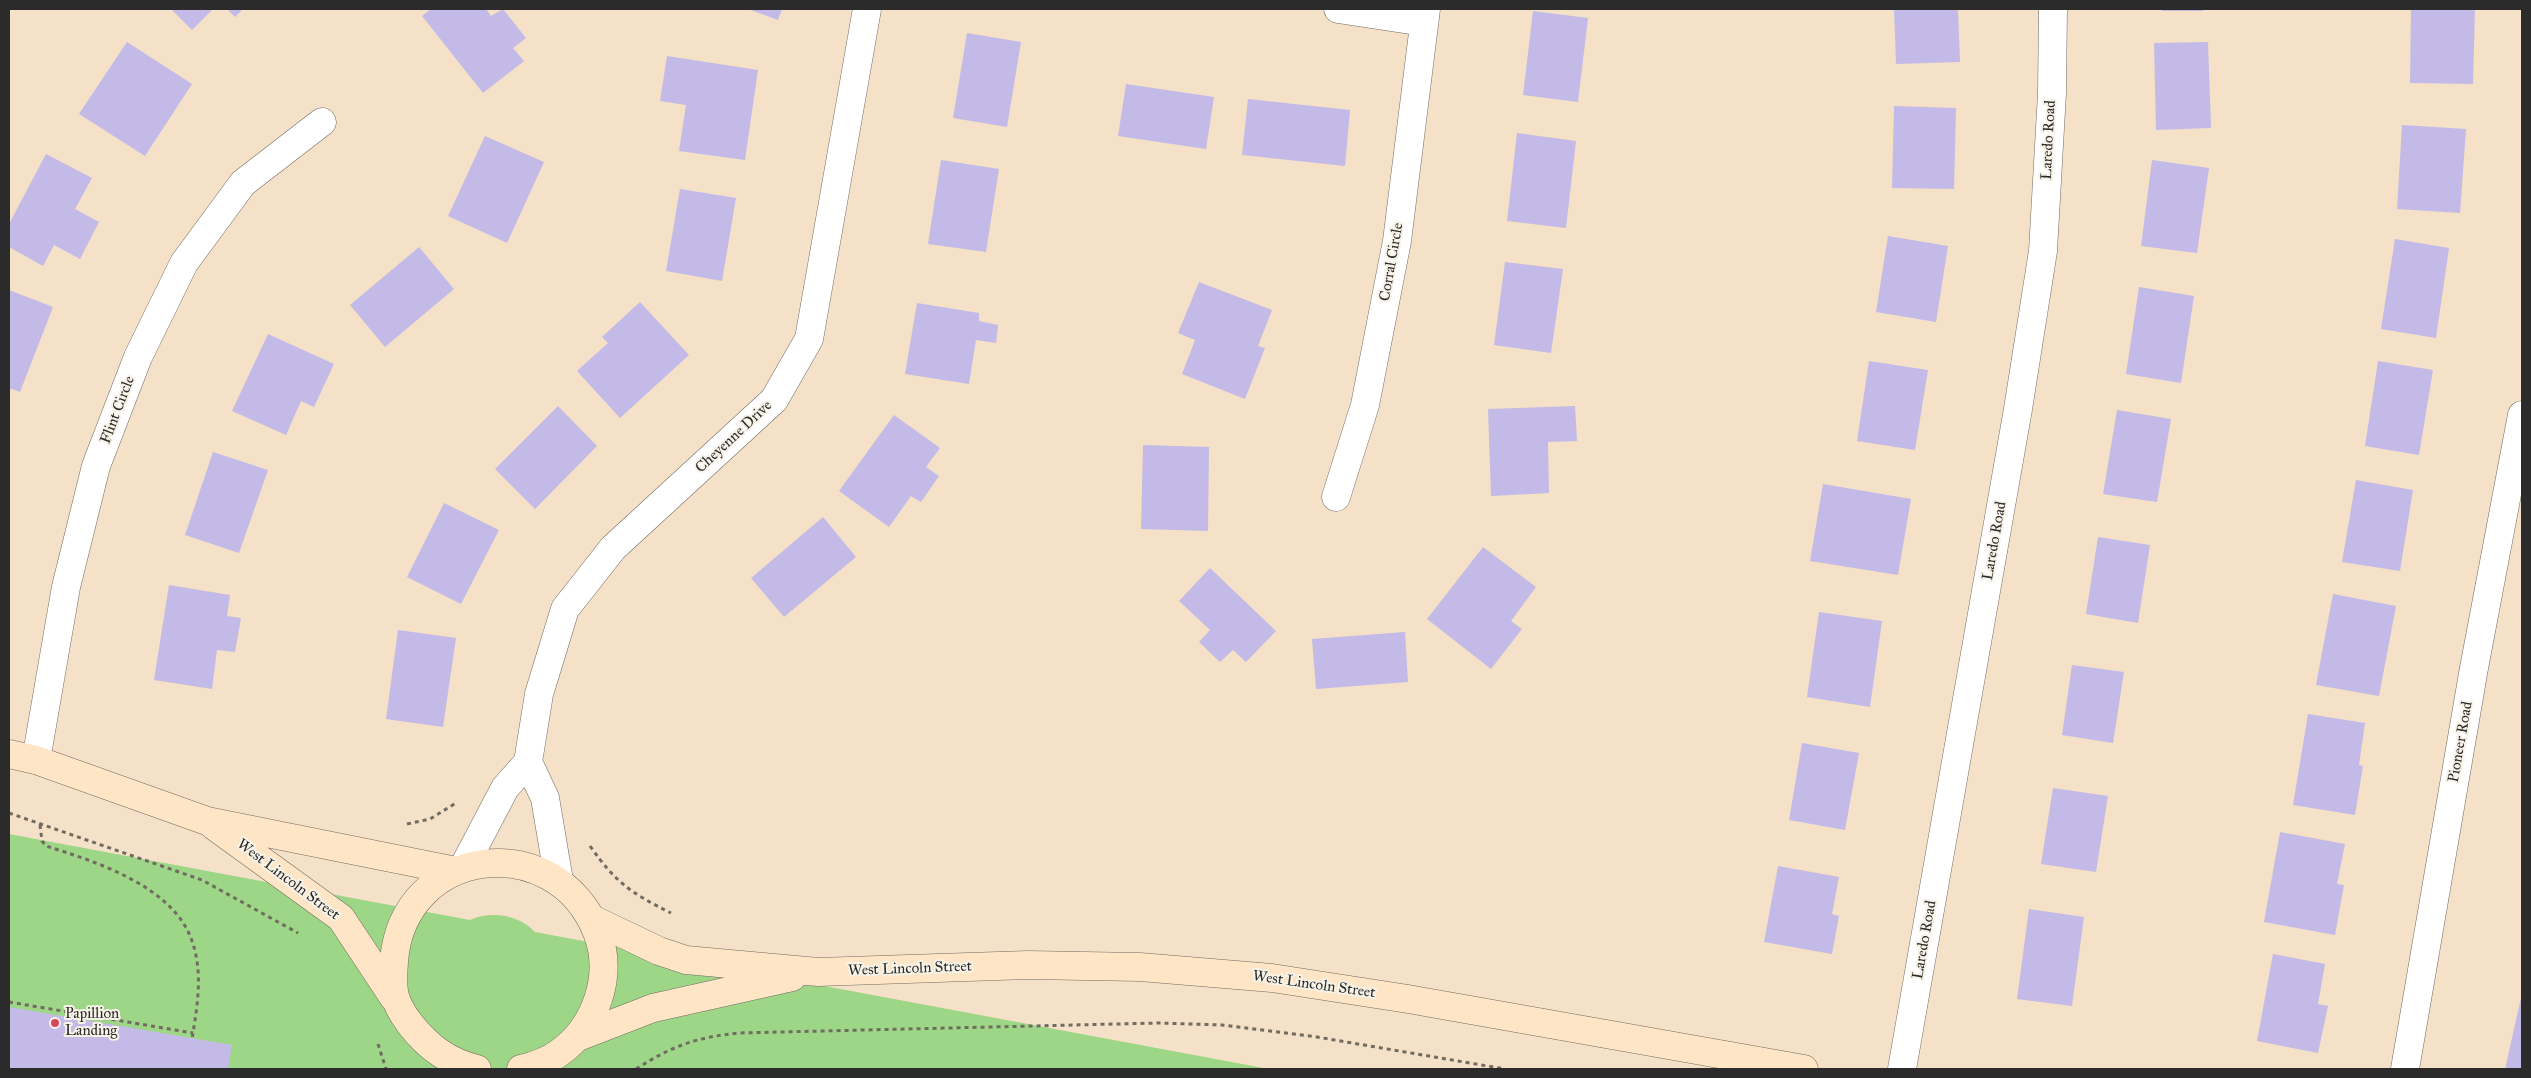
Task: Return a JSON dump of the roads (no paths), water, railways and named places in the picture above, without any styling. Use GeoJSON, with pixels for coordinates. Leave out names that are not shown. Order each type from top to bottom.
{"type":"FeatureCollection","features":[{"type":"Feature","properties":{"kind":"street","name":"Cheyenne Drive"},"geometry":{"type":"LineString","coordinates":[[528,762],[539,694],[565,609],[613,548],[774,400],[808,339],[867,9]]}},
{"type":"Feature","properties":{"kind":"street"},"geometry":{"type":"LineString","coordinates":[[1338,9],[1425,15]]}},
{"type":"Feature","properties":{"kind":"street","name":"Laredo Road"},"geometry":{"type":"LineString","coordinates":[[1902,1069],[2014,437],[2042,251],[2052,93],[2052,9]]}},
{"type":"Feature","properties":{"kind":"street","name":"Corral Circle"},"geometry":{"type":"LineString","coordinates":[[1336,498],[1365,405],[1397,241],[1425,15]]}},
{"type":"Feature","properties":{"kind":"street","name":"Flint Circle"},"geometry":{"type":"LineString","coordinates":[[36,760],[66,587],[94,476],[138,357],[184,263],[243,182],[322,122]]}},
{"type":"Feature","properties":{"kind":"street","name":"Pioneer Road"},"geometry":{"type":"LineString","coordinates":[[2405,1069],[2474,668],[2522,415]]}},
{"type":"Feature","properties":{"kind":"street","name":"West Lincoln Street"},"geometry":{"type":"LineString","coordinates":[[9,754],[36,760],[207,821],[459,870]]}},
{"type":"Feature","properties":{"kind":"street"},"geometry":{"type":"LineString","coordinates":[[459,870],[505,788],[528,762],[545,798],[559,881]]}},
{"type":"Feature","properties":{"kind":"street","name":"West Lincoln Street"},"geometry":{"type":"LineString","coordinates":[[207,821],[341,918],[423,1041],[442,1056],[477,1069]]}},
{"type":"Feature","properties":{"kind":"street"},"geometry":{"type":"LineString","coordinates":[[394,998],[395,946],[404,920],[418,899],[437,881],[459,870],[486,862],[512,863],[537,869],[559,881],[578,898],[592,919],[601,942],[604,967],[601,993],[592,1016],[578,1037],[559,1054],[537,1065],[521,1069]]}},
{"type":"Feature","properties":{"kind":"street","name":"West Lincoln Street"},"geometry":{"type":"LineString","coordinates":[[592,919],[659,951],[686,960],[818,972],[1028,965],[1140,967],[1272,978],[1408,999],[1804,1069]]}},
{"type":"Feature","properties":{"kind":"street","name":"West Lincoln Street"},"geometry":{"type":"LineString","coordinates":[[578,1037],[653,1008],[818,972]]}},
{"type":"Feature","properties":{"kind":"place","name":"Papillion Landing"},"geometry":{"type":"Point","coordinates":[55,1023]}}]}
